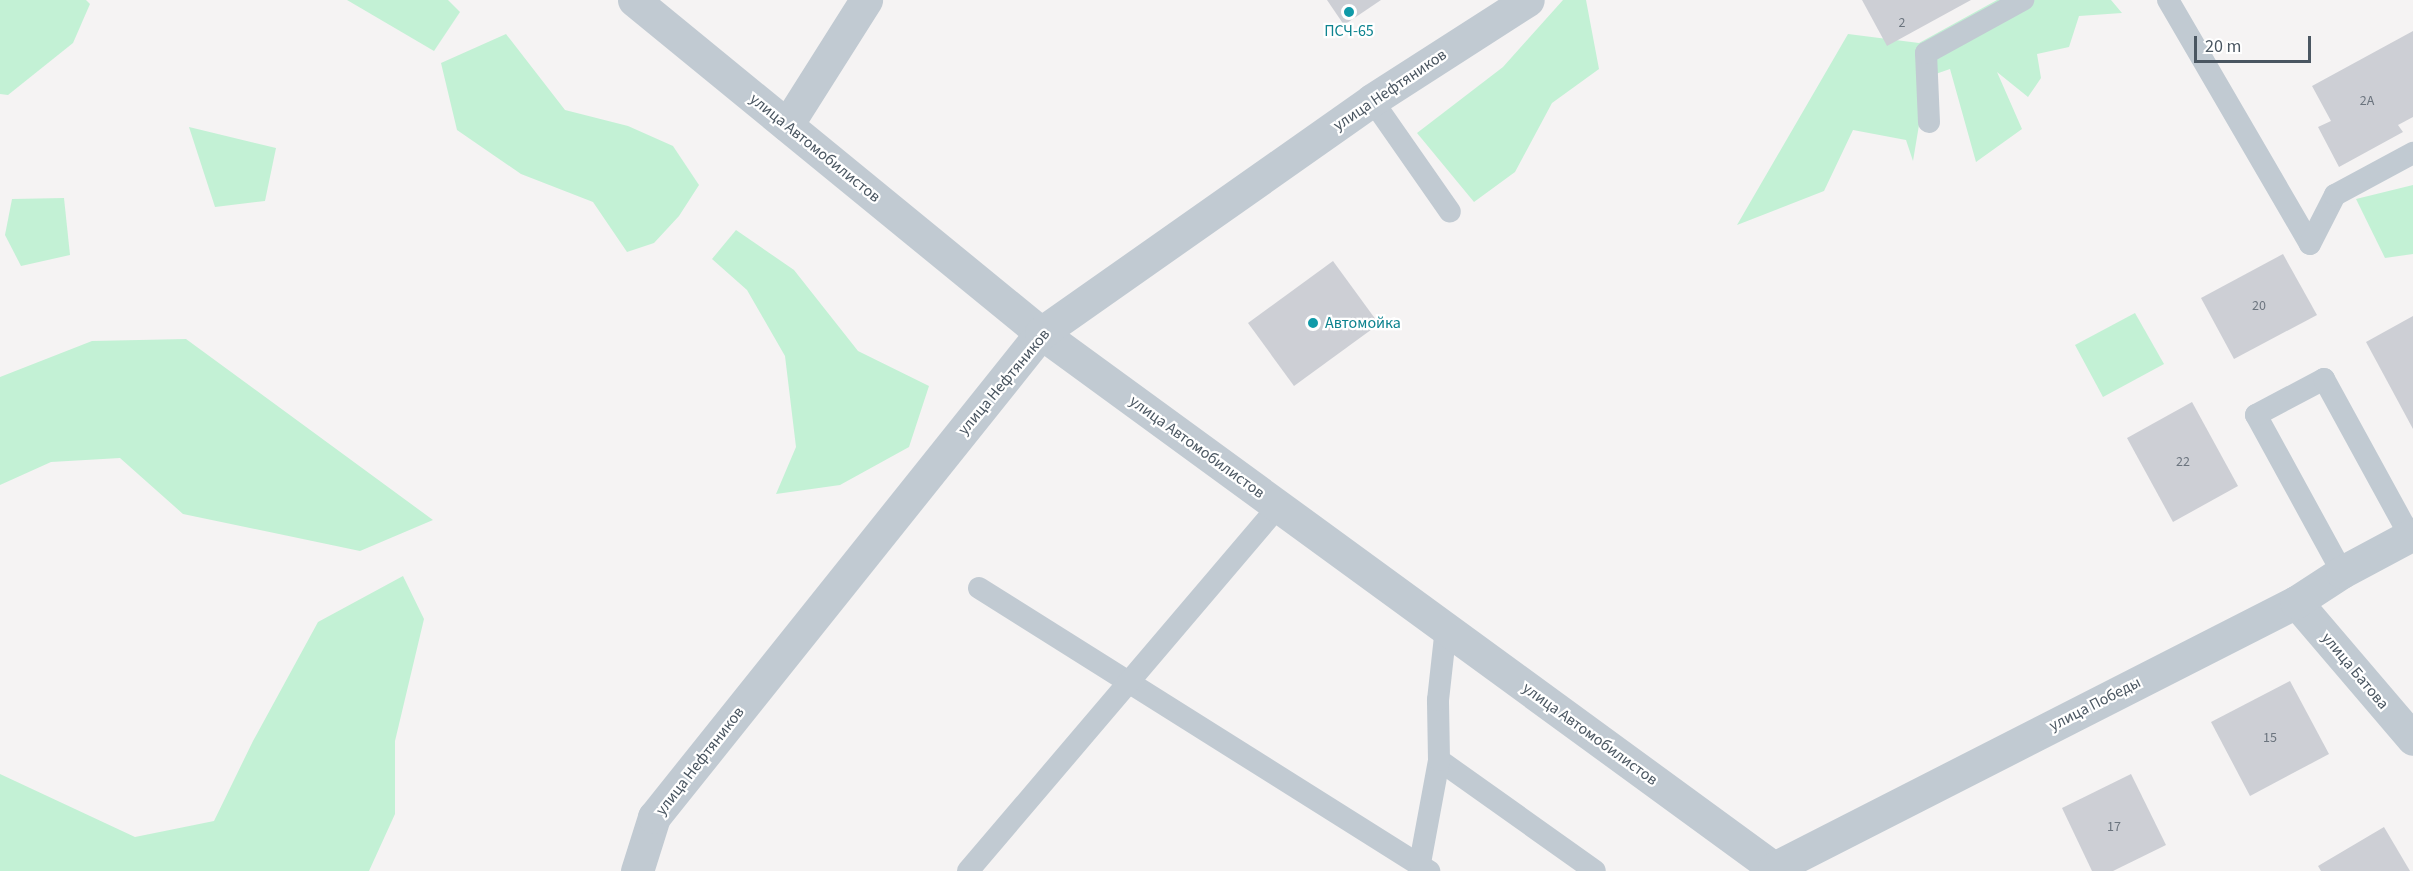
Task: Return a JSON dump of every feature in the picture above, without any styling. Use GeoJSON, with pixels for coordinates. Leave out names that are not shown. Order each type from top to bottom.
{"type":"FeatureCollection","features":[{"type":"Feature","properties":{"kind":"street","name":"улица Автомобилистов"},"geometry":{"type":"LineString","coordinates":[[634,0],[1041,333],[1776,869]]}},
{"type":"Feature","properties":{"kind":"street"},"geometry":{"type":"LineString","coordinates":[[787,125],[866,0]]}},
{"type":"Feature","properties":{"kind":"street","name":"улица Нефтяников"},"geometry":{"type":"LineString","coordinates":[[637,871],[654,817],[1041,333],[1372,100],[1528,0]]}},
{"type":"Feature","properties":{"kind":"street","name":"улица Победы"},"geometry":{"type":"LineString","coordinates":[[1776,869],[2296,602],[2342,572],[2411,535]]}},
{"type":"Feature","properties":{"kind":"street","name":"улица Батова"},"geometry":{"type":"LineString","coordinates":[[2296,602],[2413,739]]}},
{"type":"Feature","properties":{"kind":"lane"},"geometry":{"type":"LineString","coordinates":[[1929,122],[1926,53],[2023,0]]}},
{"type":"Feature","properties":{"kind":"lane"},"geometry":{"type":"LineString","coordinates":[[2168,0],[2310,244],[2335,195],[2413,153]]}},
{"type":"Feature","properties":{"kind":"lane"},"geometry":{"type":"LineString","coordinates":[[1372,100],[1450,212]]}},
{"type":"Feature","properties":{"kind":"lane"},"geometry":{"type":"LineString","coordinates":[[2342,572],[2256,415],[2324,379],[2411,535]]}},
{"type":"Feature","properties":{"kind":"lane"},"geometry":{"type":"LineString","coordinates":[[968,871],[1279,506]]}},
{"type":"Feature","properties":{"kind":"lane"},"geometry":{"type":"LineString","coordinates":[[979,588],[1425,867],[1439,760],[1438,700],[1446,628]]}},
{"type":"Feature","properties":{"kind":"lane"},"geometry":{"type":"LineString","coordinates":[[1439,760],[1595,871]]}},
{"type":"Feature","properties":{"kind":"green space"},"geometry":{"type":"Polygon","coordinates":[[[0,0],[86,0],[90,4],[73,43],[8,95],[0,94],[0,0]]]}},
{"type":"Feature","properties":{"kind":"green space"},"geometry":{"type":"Polygon","coordinates":[[[347,0],[448,0],[460,12],[434,51],[347,0]]]}},
{"type":"Feature","properties":{"kind":"green space"},"geometry":{"type":"Polygon","coordinates":[[[1563,0],[1586,0],[1599,69],[1552,103],[1515,172],[1474,202],[1417,133],[1503,67],[1563,0]]]}},
{"type":"Feature","properties":{"kind":"green space"},"geometry":{"type":"Polygon","coordinates":[[[1997,0],[2111,0],[2122,13],[2079,16],[2069,47],[2037,54],[2041,78],[2028,97],[1997,72],[2022,129],[1976,162],[1950,69],[1927,77],[1913,161],[1906,140],[1853,130],[1824,191],[1737,225],[1848,34],[1919,43],[1997,0]]]}},
{"type":"Feature","properties":{"kind":"green space"},"geometry":{"type":"Polygon","coordinates":[[[506,34],[565,110],[628,126],[673,146],[699,185],[679,216],[654,243],[627,252],[593,202],[521,174],[457,130],[441,63],[506,34]]]}},
{"type":"Feature","properties":{"kind":"green space"},"geometry":{"type":"Polygon","coordinates":[[[189,127],[276,148],[265,201],[215,207],[189,127]]]}},
{"type":"Feature","properties":{"kind":"green space"},"geometry":{"type":"Polygon","coordinates":[[[2413,185],[2413,254],[2385,258],[2356,199],[2413,185]]]}},
{"type":"Feature","properties":{"kind":"green space"},"geometry":{"type":"Polygon","coordinates":[[[64,198],[70,255],[21,266],[5,235],[12,199],[64,198]]]}},
{"type":"Feature","properties":{"kind":"green space"},"geometry":{"type":"Polygon","coordinates":[[[736,230],[794,270],[858,351],[929,386],[909,447],[840,485],[776,494],[796,447],[785,356],[747,290],[712,259],[736,230]]]}},
{"type":"Feature","properties":{"kind":"green space"},"geometry":{"type":"Polygon","coordinates":[[[2135,313],[2164,364],[2103,397],[2075,345],[2135,313]]]}},
{"type":"Feature","properties":{"kind":"green space"},"geometry":{"type":"Polygon","coordinates":[[[186,339],[433,520],[360,551],[183,514],[120,458],[51,462],[0,485],[0,377],[92,341],[186,339]]]}},
{"type":"Feature","properties":{"kind":"green space"},"geometry":{"type":"Polygon","coordinates":[[[403,576],[424,619],[395,741],[395,814],[369,871],[0,871],[0,774],[135,837],[214,821],[253,741],[318,622],[403,576]]]}},
{"type":"Feature","properties":{"kind":"building","name":"ПСЧ-65"},"geometry":{"type":"Polygon","coordinates":[[[1327,0],[1381,0],[1344,25],[1327,0]]]}},
{"type":"Feature","properties":{"kind":"building"},"geometry":{"type":"Polygon","coordinates":[[[1862,0],[1971,0],[1887,46],[1862,0]]]}},
{"type":"Feature","properties":{"kind":"building"},"geometry":{"type":"Polygon","coordinates":[[[2413,31],[2413,117],[2398,125],[2403,132],[2339,167],[2318,127],[2331,121],[2312,86],[2413,31]]]}},
{"type":"Feature","properties":{"kind":"building"},"geometry":{"type":"Polygon","coordinates":[[[2283,254],[2317,315],[2234,359],[2201,298],[2283,254]]]}},
{"type":"Feature","properties":{"kind":"building","name":"Автомойка"},"geometry":{"type":"Polygon","coordinates":[[[1333,261],[1379,324],[1294,386],[1248,323],[1333,261]]]}},
{"type":"Feature","properties":{"kind":"building"},"geometry":{"type":"Polygon","coordinates":[[[2413,316],[2413,429],[2366,342],[2413,316]]]}},
{"type":"Feature","properties":{"kind":"building"},"geometry":{"type":"Polygon","coordinates":[[[2192,402],[2238,486],[2173,522],[2127,438],[2192,402]]]}},
{"type":"Feature","properties":{"kind":"building"},"geometry":{"type":"Polygon","coordinates":[[[2290,681],[2329,754],[2250,796],[2211,722],[2290,681]]]}},
{"type":"Feature","properties":{"kind":"building"},"geometry":{"type":"Polygon","coordinates":[[[2131,774],[2166,845],[2113,871],[2092,871],[2062,808],[2131,774]]]}},
{"type":"Feature","properties":{"kind":"building"},"geometry":{"type":"Polygon","coordinates":[[[2384,827],[2410,871],[2321,871],[2318,866],[2384,827]]]}},
{"type":"Feature","properties":{"kind":"place","name":"ПСЧ-65"},"geometry":{"type":"Point","coordinates":[1349,12]}},
{"type":"Feature","properties":{"kind":"place","name":"Автомойка"},"geometry":{"type":"Point","coordinates":[1313,323]}}]}
